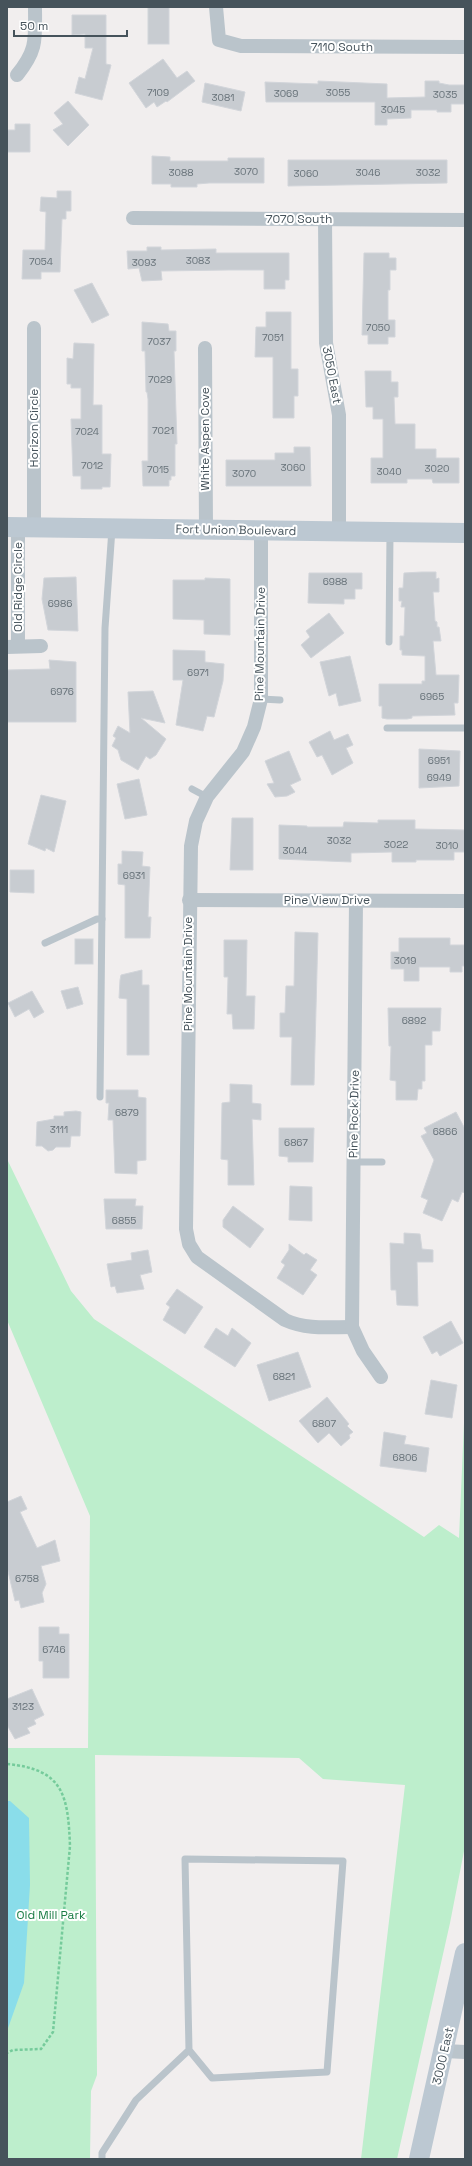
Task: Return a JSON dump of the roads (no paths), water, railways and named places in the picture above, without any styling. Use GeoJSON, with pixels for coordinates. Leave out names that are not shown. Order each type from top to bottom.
{"type":"FeatureCollection","features":[{"type":"Feature","properties":{"kind":"main road","name":"Fort Union Boulevard"},"geometry":{"type":"LineString","coordinates":[[20,527],[465,533]]}},
{"type":"Feature","properties":{"kind":"main road","name":"3000 East"},"geometry":{"type":"LineString","coordinates":[[420,2159],[465,1953]]}},
{"type":"Feature","properties":{"kind":"street"},"geometry":{"type":"LineString","coordinates":[[17,75],[30,59],[35,38],[35,7]]}},
{"type":"Feature","properties":{"kind":"street","name":"7110 South"},"geometry":{"type":"LineString","coordinates":[[216,7],[219,40],[241,46],[465,47]]}},
{"type":"Feature","properties":{"kind":"street","name":"7070 South"},"geometry":{"type":"LineString","coordinates":[[132,218],[465,220]]}},
{"type":"Feature","properties":{"kind":"street","name":"3050 East"},"geometry":{"type":"LineString","coordinates":[[325,219],[326,343],[339,415],[339,531]]}},
{"type":"Feature","properties":{"kind":"street","name":"Horizon Circle"},"geometry":{"type":"LineString","coordinates":[[20,527],[34,328]]}},
{"type":"Feature","properties":{"kind":"street","name":"White Aspen Cove"},"geometry":{"type":"LineString","coordinates":[[205,348],[206,530]]}},
{"type":"Feature","properties":{"kind":"street","name":"Old Ridge Circle"},"geometry":{"type":"LineString","coordinates":[[20,527],[12,647],[41,646]]}},
{"type":"Feature","properties":{"kind":"street","name":"Pine Mountain Drive"},"geometry":{"type":"LineString","coordinates":[[261,530],[261,699],[254,727],[243,752],[207,797],[196,820],[191,846],[189,900],[186,1229],[189,1244],[197,1257],[286,1320],[297,1325],[309,1327],[352,1327]]}},
{"type":"Feature","properties":{"kind":"street","name":"Pine View Drive"},"geometry":{"type":"LineString","coordinates":[[189,900],[465,901]]}},
{"type":"Feature","properties":{"kind":"street","name":"Pine Rock Drive"},"geometry":{"type":"LineString","coordinates":[[352,1327],[356,901]]}},
{"type":"Feature","properties":{"kind":"street"},"geometry":{"type":"LineString","coordinates":[[352,1327],[363,1351],[381,1377]]}},
{"type":"Feature","properties":{"kind":"street"},"geometry":{"type":"LineString","coordinates":[[444,2051],[465,2052]]}},
{"type":"Feature","properties":{"kind":"lane"},"geometry":{"type":"LineString","coordinates":[[100,1097],[105,628],[112,528]]}},
{"type":"Feature","properties":{"kind":"lane"},"geometry":{"type":"LineString","coordinates":[[389,642],[390,532]]}},
{"type":"Feature","properties":{"kind":"lane"},"geometry":{"type":"LineString","coordinates":[[261,699],[280,700]]}},
{"type":"Feature","properties":{"kind":"lane"},"geometry":{"type":"LineString","coordinates":[[387,728],[465,728]]}},
{"type":"Feature","properties":{"kind":"lane"},"geometry":{"type":"LineString","coordinates":[[192,789],[207,797]]}},
{"type":"Feature","properties":{"kind":"lane"},"geometry":{"type":"LineString","coordinates":[[45,943],[97,919],[102,919]]}},
{"type":"Feature","properties":{"kind":"lane"},"geometry":{"type":"LineString","coordinates":[[354,1162],[382,1162]]}},
{"type":"Feature","properties":{"kind":"lane"},"geometry":{"type":"LineString","coordinates":[[102,2159],[102,2153],[136,2100],[189,2050],[185,1859],[343,1862],[327,2072],[212,2078],[189,2050]]}},
{"type":"Feature","properties":{"kind":"water"},"geometry":{"type":"Polygon","coordinates":[[[7,1801],[10,1801],[29,1818],[30,1885],[24,1983],[7,2031],[7,1801]]]}},
{"type":"Feature","properties":{"kind":"park label","name":"Old Mill Park"},"geometry":{"type":"Point","coordinates":[51,1915]}}]}
